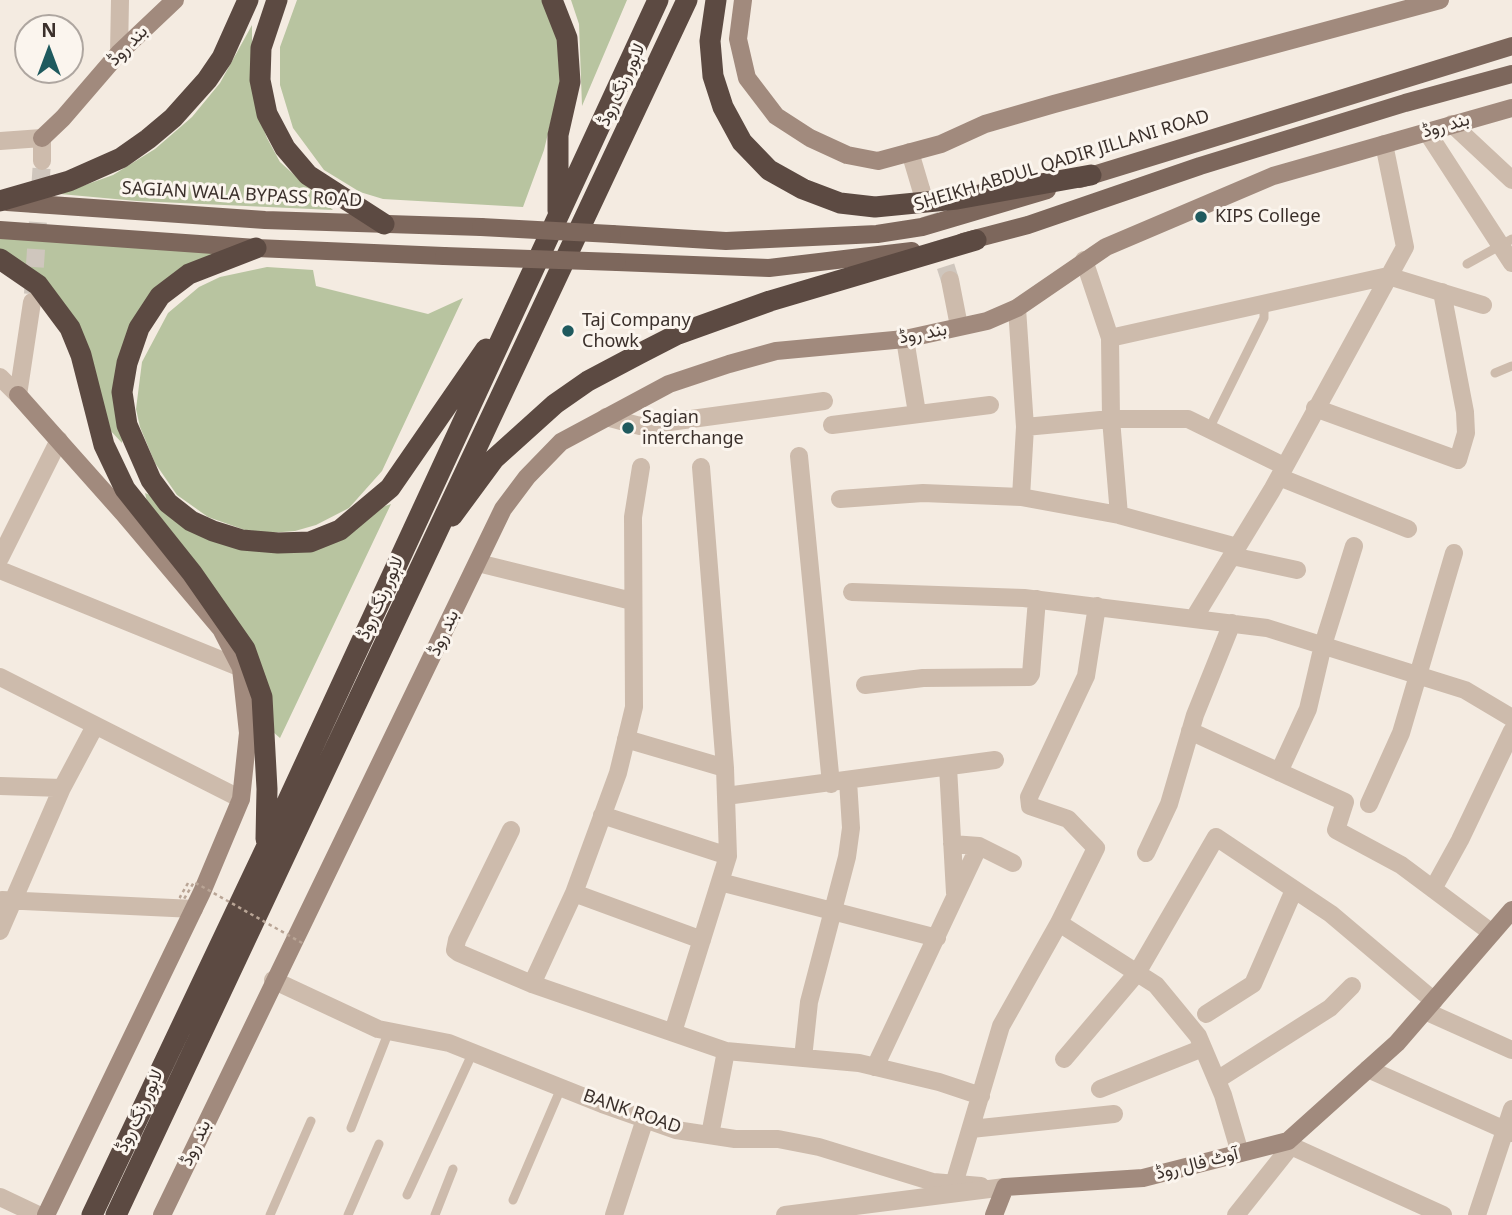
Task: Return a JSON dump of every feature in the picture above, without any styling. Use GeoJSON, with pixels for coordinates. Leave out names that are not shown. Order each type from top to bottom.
{"type":"FeatureCollection","features":[{"type":"Feature","properties":{"kind":"highway"},"geometry":{"type":"LineString","coordinates":[[0,201],[69,181],[121,158],[148,139],[173,118],[207,80],[222,58],[248,0]]}},
{"type":"Feature","properties":{"kind":"highway"},"geometry":{"type":"LineString","coordinates":[[277,0],[261,48],[260,80],[267,114],[285,148],[307,175],[384,224]]}},
{"type":"Feature","properties":{"kind":"highway"},"geometry":{"type":"LineString","coordinates":[[552,0],[567,38],[570,82],[558,135],[558,216]]}},
{"type":"Feature","properties":{"kind":"highway","name":"لاہور رنگ روڈ"},"geometry":{"type":"LineString","coordinates":[[92,1215],[266,848],[658,0]]}},
{"type":"Feature","properties":{"kind":"highway","name":"لاہور رنگ روڈ"},"geometry":{"type":"LineString","coordinates":[[116,1215],[687,0]]}},
{"type":"Feature","properties":{"kind":"highway"},"geometry":{"type":"LineString","coordinates":[[716,0],[710,41],[713,76],[723,107],[742,142],[769,170],[803,189],[840,203],[875,207],[957,199],[1091,175]]}},
{"type":"Feature","properties":{"kind":"highway"},"geometry":{"type":"LineString","coordinates":[[431,542],[494,459],[555,404],[588,381],[678,334],[712,321],[976,240]]}},
{"type":"Feature","properties":{"kind":"highway"},"geometry":{"type":"LineString","coordinates":[[256,248],[189,274],[160,296],[139,328],[127,363],[122,392],[127,425],[136,453],[167,502],[191,521],[242,540],[310,542],[340,530],[372,505],[390,488],[407,465],[519,302]]}},
{"type":"Feature","properties":{"kind":"highway"},"geometry":{"type":"LineString","coordinates":[[0,259],[38,285],[70,328],[81,355],[104,445],[125,489],[192,573],[245,649],[262,697],[265,725],[266,848]]}},
{"type":"Feature","properties":{"kind":"main road","name":"بند روڈ"},"geometry":{"type":"LineString","coordinates":[[42,138],[63,118],[119,53],[175,0]]}},
{"type":"Feature","properties":{"kind":"main road"},"geometry":{"type":"LineString","coordinates":[[743,0],[738,38],[747,78],[776,116],[810,138],[847,155],[878,161],[941,144],[985,124],[1054,104],[1440,0]]}},
{"type":"Feature","properties":{"kind":"main road","name":"SHEIKH ABDUL QADIR JILLANI ROAD"},"geometry":{"type":"LineString","coordinates":[[481,227],[726,241],[877,234],[972,213],[1512,46]]}},
{"type":"Feature","properties":{"kind":"main road"},"geometry":{"type":"LineString","coordinates":[[0,230],[256,248],[769,268],[850,260],[976,240],[1199,166],[1405,103],[1512,74]]}},
{"type":"Feature","properties":{"kind":"main road","name":"بند روڈ"},"geometry":{"type":"LineString","coordinates":[[162,1215],[273,980],[503,509],[527,477],[561,442],[669,384],[729,363],[776,351],[905,339],[986,321],[1017,308],[1106,247],[1273,176],[1512,108]]}},
{"type":"Feature","properties":{"kind":"main road","name":"SAGIAN WALA BYPASS ROAD"},"geometry":{"type":"LineString","coordinates":[[0,201],[265,220],[481,227]]}},
{"type":"Feature","properties":{"kind":"main road"},"geometry":{"type":"LineString","coordinates":[[18,395],[220,629],[241,668],[248,733],[241,799],[194,909],[46,1215]]}},
{"type":"Feature","properties":{"kind":"main road","name":"آوٹ فال روڈ"},"geometry":{"type":"LineString","coordinates":[[1005,1187],[1143,1178],[1289,1143],[1397,1043],[1512,910]]}},
{"type":"Feature","properties":{"kind":"main road"},"geometry":{"type":"LineString","coordinates":[[994,1215],[1005,1187]]}},
{"type":"Feature","properties":{"kind":"street"},"geometry":{"type":"LineString","coordinates":[[119,53],[120,0]]}},
{"type":"Feature","properties":{"kind":"street"},"geometry":{"type":"LineString","coordinates":[[1451,124],[1512,180]]}},
{"type":"Feature","properties":{"kind":"street"},"geometry":{"type":"LineString","coordinates":[[1427,132],[1506,242],[1512,263]]}},
{"type":"Feature","properties":{"kind":"street"},"geometry":{"type":"LineString","coordinates":[[0,141],[42,138],[42,161]]}},
{"type":"Feature","properties":{"kind":"street"},"geometry":{"type":"LineString","coordinates":[[1194,618],[1281,472],[1405,247],[1384,144]]}},
{"type":"Feature","properties":{"kind":"street"},"geometry":{"type":"LineString","coordinates":[[910,152],[921,189]]}},
{"type":"Feature","properties":{"kind":"street"},"geometry":{"type":"LineString","coordinates":[[1084,260],[1110,338],[1111,419],[1119,515]]}},
{"type":"Feature","properties":{"kind":"street"},"geometry":{"type":"LineString","coordinates":[[1110,338],[1388,276],[1483,305]]}},
{"type":"Feature","properties":{"kind":"street","name":"بند روڈ"},"geometry":{"type":"LineString","coordinates":[[950,280],[959,326]]}},
{"type":"Feature","properties":{"kind":"street"},"geometry":{"type":"LineString","coordinates":[[1315,408],[1458,460],[1466,433],[1465,412],[1442,292]]}},
{"type":"Feature","properties":{"kind":"street"},"geometry":{"type":"LineString","coordinates":[[18,395],[32,302]]}},
{"type":"Feature","properties":{"kind":"street"},"geometry":{"type":"LineString","coordinates":[[1017,308],[1025,427],[1020,497]]}},
{"type":"Feature","properties":{"kind":"street"},"geometry":{"type":"LineString","coordinates":[[905,339],[917,413]]}},
{"type":"Feature","properties":{"kind":"street"},"geometry":{"type":"LineString","coordinates":[[0,377],[18,395]]}},
{"type":"Feature","properties":{"kind":"street"},"geometry":{"type":"LineString","coordinates":[[606,417],[640,426],[824,401]]}},
{"type":"Feature","properties":{"kind":"street"},"geometry":{"type":"LineString","coordinates":[[832,425],[990,405]]}},
{"type":"Feature","properties":{"kind":"street"},"geometry":{"type":"LineString","coordinates":[[1025,427],[1111,419],[1188,419],[1281,472],[1408,529]]}},
{"type":"Feature","properties":{"kind":"street"},"geometry":{"type":"LineString","coordinates":[[0,558],[59,440]]}},
{"type":"Feature","properties":{"kind":"street"},"geometry":{"type":"LineString","coordinates":[[799,456],[839,782],[851,828],[834,912],[809,1002],[803,1058]]}},
{"type":"Feature","properties":{"kind":"street"},"geometry":{"type":"LineString","coordinates":[[532,984],[574,893],[602,815],[634,707],[633,517],[641,467]]}},
{"type":"Feature","properties":{"kind":"street"},"geometry":{"type":"LineString","coordinates":[[673,1032],[727,856],[725,768],[701,467]]}},
{"type":"Feature","properties":{"kind":"street"},"geometry":{"type":"LineString","coordinates":[[840,499],[923,492],[1020,497],[1119,515],[1297,570]]}},
{"type":"Feature","properties":{"kind":"street"},"geometry":{"type":"LineString","coordinates":[[1279,772],[1308,709],[1323,645],[1354,546]]}},
{"type":"Feature","properties":{"kind":"street"},"geometry":{"type":"LineString","coordinates":[[1369,804],[1401,733],[1454,553]]}},
{"type":"Feature","properties":{"kind":"street"},"geometry":{"type":"LineString","coordinates":[[478,563],[632,601]]}},
{"type":"Feature","properties":{"kind":"street"},"geometry":{"type":"LineString","coordinates":[[0,570],[241,668]]}},
{"type":"Feature","properties":{"kind":"street"},"geometry":{"type":"LineString","coordinates":[[852,592],[923,592],[1037,599],[1267,628],[1465,690],[1511,717],[1460,840],[1433,889]]}},
{"type":"Feature","properties":{"kind":"street"},"geometry":{"type":"LineString","coordinates":[[865,685],[923,678],[1029,677],[1037,599]]}},
{"type":"Feature","properties":{"kind":"street"},"geometry":{"type":"LineString","coordinates":[[954,1184],[1001,1026],[1059,923],[1096,848],[1068,819],[1030,806],[1030,797],[1086,676],[1097,606]]}},
{"type":"Feature","properties":{"kind":"street"},"geometry":{"type":"LineString","coordinates":[[1146,853],[1169,804],[1190,730],[1232,623]]}},
{"type":"Feature","properties":{"kind":"street"},"geometry":{"type":"LineString","coordinates":[[0,677],[241,799]]}},
{"type":"Feature","properties":{"kind":"street"},"geometry":{"type":"LineString","coordinates":[[0,931],[6,901],[95,726]]}},
{"type":"Feature","properties":{"kind":"street"},"geometry":{"type":"LineString","coordinates":[[1190,730],[1345,802],[1336,830],[1401,865],[1492,933]]}},
{"type":"Feature","properties":{"kind":"street"},"geometry":{"type":"LineString","coordinates":[[626,739],[725,768]]}},
{"type":"Feature","properties":{"kind":"street"},"geometry":{"type":"LineString","coordinates":[[726,796],[995,761]]}},
{"type":"Feature","properties":{"kind":"street"},"geometry":{"type":"LineString","coordinates":[[948,767],[955,898]]}},
{"type":"Feature","properties":{"kind":"street"},"geometry":{"type":"LineString","coordinates":[[0,786],[62,788]]}},
{"type":"Feature","properties":{"kind":"street"},"geometry":{"type":"LineString","coordinates":[[602,815],[727,856]]}},
{"type":"Feature","properties":{"kind":"street"},"geometry":{"type":"LineString","coordinates":[[511,830],[455,950],[532,984],[726,1051],[875,1067],[981,1096]]}},
{"type":"Feature","properties":{"kind":"street"},"geometry":{"type":"LineString","coordinates":[[1064,1059],[1137,973],[1216,837],[1331,914],[1429,1006],[1512,1050]]}},
{"type":"Feature","properties":{"kind":"street"},"geometry":{"type":"LineString","coordinates":[[952,844],[979,846],[1013,863]]}},
{"type":"Feature","properties":{"kind":"street"},"geometry":{"type":"LineString","coordinates":[[875,1067],[979,846]]}},
{"type":"Feature","properties":{"kind":"street"},"geometry":{"type":"LineString","coordinates":[[720,882],[937,938]]}},
{"type":"Feature","properties":{"kind":"street"},"geometry":{"type":"LineString","coordinates":[[1206,1014],[1252,984],[1294,890]]}},
{"type":"Feature","properties":{"kind":"street"},"geometry":{"type":"LineString","coordinates":[[574,893],[702,940]]}},
{"type":"Feature","properties":{"kind":"street"},"geometry":{"type":"LineString","coordinates":[[6,901],[194,909]]}},
{"type":"Feature","properties":{"kind":"street"},"geometry":{"type":"LineString","coordinates":[[1059,923],[1156,985],[1198,1036],[1217,1080],[1240,1153]]}},
{"type":"Feature","properties":{"kind":"street","name":"BANK ROAD"},"geometry":{"type":"LineString","coordinates":[[273,980],[378,1029],[449,1043],[676,1130],[735,1139],[778,1139],[933,1182],[1005,1187]]}},
{"type":"Feature","properties":{"kind":"street"},"geometry":{"type":"LineString","coordinates":[[1217,1080],[1330,1008],[1352,986]]}},
{"type":"Feature","properties":{"kind":"street"},"geometry":{"type":"LineString","coordinates":[[1100,1089],[1203,1048]]}},
{"type":"Feature","properties":{"kind":"street"},"geometry":{"type":"LineString","coordinates":[[710,1135],[726,1051]]}},
{"type":"Feature","properties":{"kind":"street"},"geometry":{"type":"LineString","coordinates":[[1368,1069],[1508,1131]]}},
{"type":"Feature","properties":{"kind":"street"},"geometry":{"type":"LineString","coordinates":[[1477,1215],[1508,1131],[1512,1109]]}},
{"type":"Feature","properties":{"kind":"street"},"geometry":{"type":"LineString","coordinates":[[971,1129],[1114,1114]]}},
{"type":"Feature","properties":{"kind":"street"},"geometry":{"type":"LineString","coordinates":[[614,1215],[645,1119]]}},
{"type":"Feature","properties":{"kind":"street"},"geometry":{"type":"LineString","coordinates":[[1236,1215],[1289,1143],[1404,1207],[1443,1215]]}},
{"type":"Feature","properties":{"kind":"street","name":"آوٹ فال روڈ"},"geometry":{"type":"LineString","coordinates":[[785,1215],[885,1208],[1005,1187]]}},
{"type":"Feature","properties":{"kind":"street"},"geometry":{"type":"LineString","coordinates":[[0,1197],[38,1215]]}},
{"type":"Feature","properties":{"kind":"lane"},"geometry":{"type":"LineString","coordinates":[[1467,264],[1506,242]]}},
{"type":"Feature","properties":{"kind":"lane"},"geometry":{"type":"LineString","coordinates":[[1209,429],[1264,318],[1264,304]]}},
{"type":"Feature","properties":{"kind":"lane"},"geometry":{"type":"LineString","coordinates":[[1495,373],[1512,366]]}},
{"type":"Feature","properties":{"kind":"lane"},"geometry":{"type":"LineString","coordinates":[[351,1128],[389,1031]]}},
{"type":"Feature","properties":{"kind":"lane"},"geometry":{"type":"LineString","coordinates":[[407,1195],[473,1052]]}},
{"type":"Feature","properties":{"kind":"lane"},"geometry":{"type":"LineString","coordinates":[[513,1200],[561,1088]]}},
{"type":"Feature","properties":{"kind":"lane"},"geometry":{"type":"LineString","coordinates":[[270,1215],[311,1121]]}},
{"type":"Feature","properties":{"kind":"lane"},"geometry":{"type":"LineString","coordinates":[[348,1215],[379,1144]]}},
{"type":"Feature","properties":{"kind":"lane"},"geometry":{"type":"LineString","coordinates":[[435,1215],[453,1169]]}},
{"type":"Feature","properties":{"kind":"path"},"geometry":{"type":"LineString","coordinates":[[188,883],[180,897],[184,899],[194,882],[304,944]]}},
{"type":"Feature","properties":{"kind":"green space"},"geometry":{"type":"Polygon","coordinates":[[[297,0],[542,0],[557,30],[560,83],[544,150],[523,207],[383,199],[360,192],[324,170],[293,128],[280,85],[280,47],[297,0]]]}},
{"type":"Feature","properties":{"kind":"green space"},"geometry":{"type":"Polygon","coordinates":[[[571,0],[627,0],[582,106],[579,24],[571,0]]]}},
{"type":"Feature","properties":{"kind":"green space"},"geometry":{"type":"Polygon","coordinates":[[[252,25],[252,59],[259,117],[267,138],[280,162],[333,210],[137,201],[60,194],[113,175],[155,149],[192,117],[220,83],[252,25]]]}},
{"type":"Feature","properties":{"kind":"green space"},"geometry":{"type":"Polygon","coordinates":[[[0,230],[256,248],[189,274],[139,328],[122,443],[96,415],[70,328],[0,259],[0,230]]]}},
{"type":"Feature","properties":{"kind":"green space"},"geometry":{"type":"Polygon","coordinates":[[[267,267],[313,270],[316,286],[428,314],[463,298],[382,471],[349,508],[316,525],[295,531],[269,533],[245,530],[208,517],[177,495],[155,463],[140,427],[136,409],[142,362],[168,313],[199,287],[220,277],[267,267]]]}},
{"type":"Feature","properties":{"kind":"green space"},"geometry":{"type":"Polygon","coordinates":[[[145,493],[168,503],[191,521],[277,543],[391,504],[280,738],[265,725],[262,697],[152,523],[145,493]]]}},
{"type":"Feature","properties":{"kind":"tunnel"},"geometry":{"type":"LineString","coordinates":[[33,294],[42,161]]}},
{"type":"Feature","properties":{"kind":"tunnel"},"geometry":{"type":"LineString","coordinates":[[921,189],[950,280]]}},
{"type":"Feature","properties":{"kind":"place","name":"KIPS College"},"geometry":{"type":"Point","coordinates":[1201,217]}},
{"type":"Feature","properties":{"kind":"place","name":"Taj Company Chowk"},"geometry":{"type":"Point","coordinates":[568,331]}},
{"type":"Feature","properties":{"kind":"place","name":"Sagian interchange"},"geometry":{"type":"Point","coordinates":[628,428]}}]}
